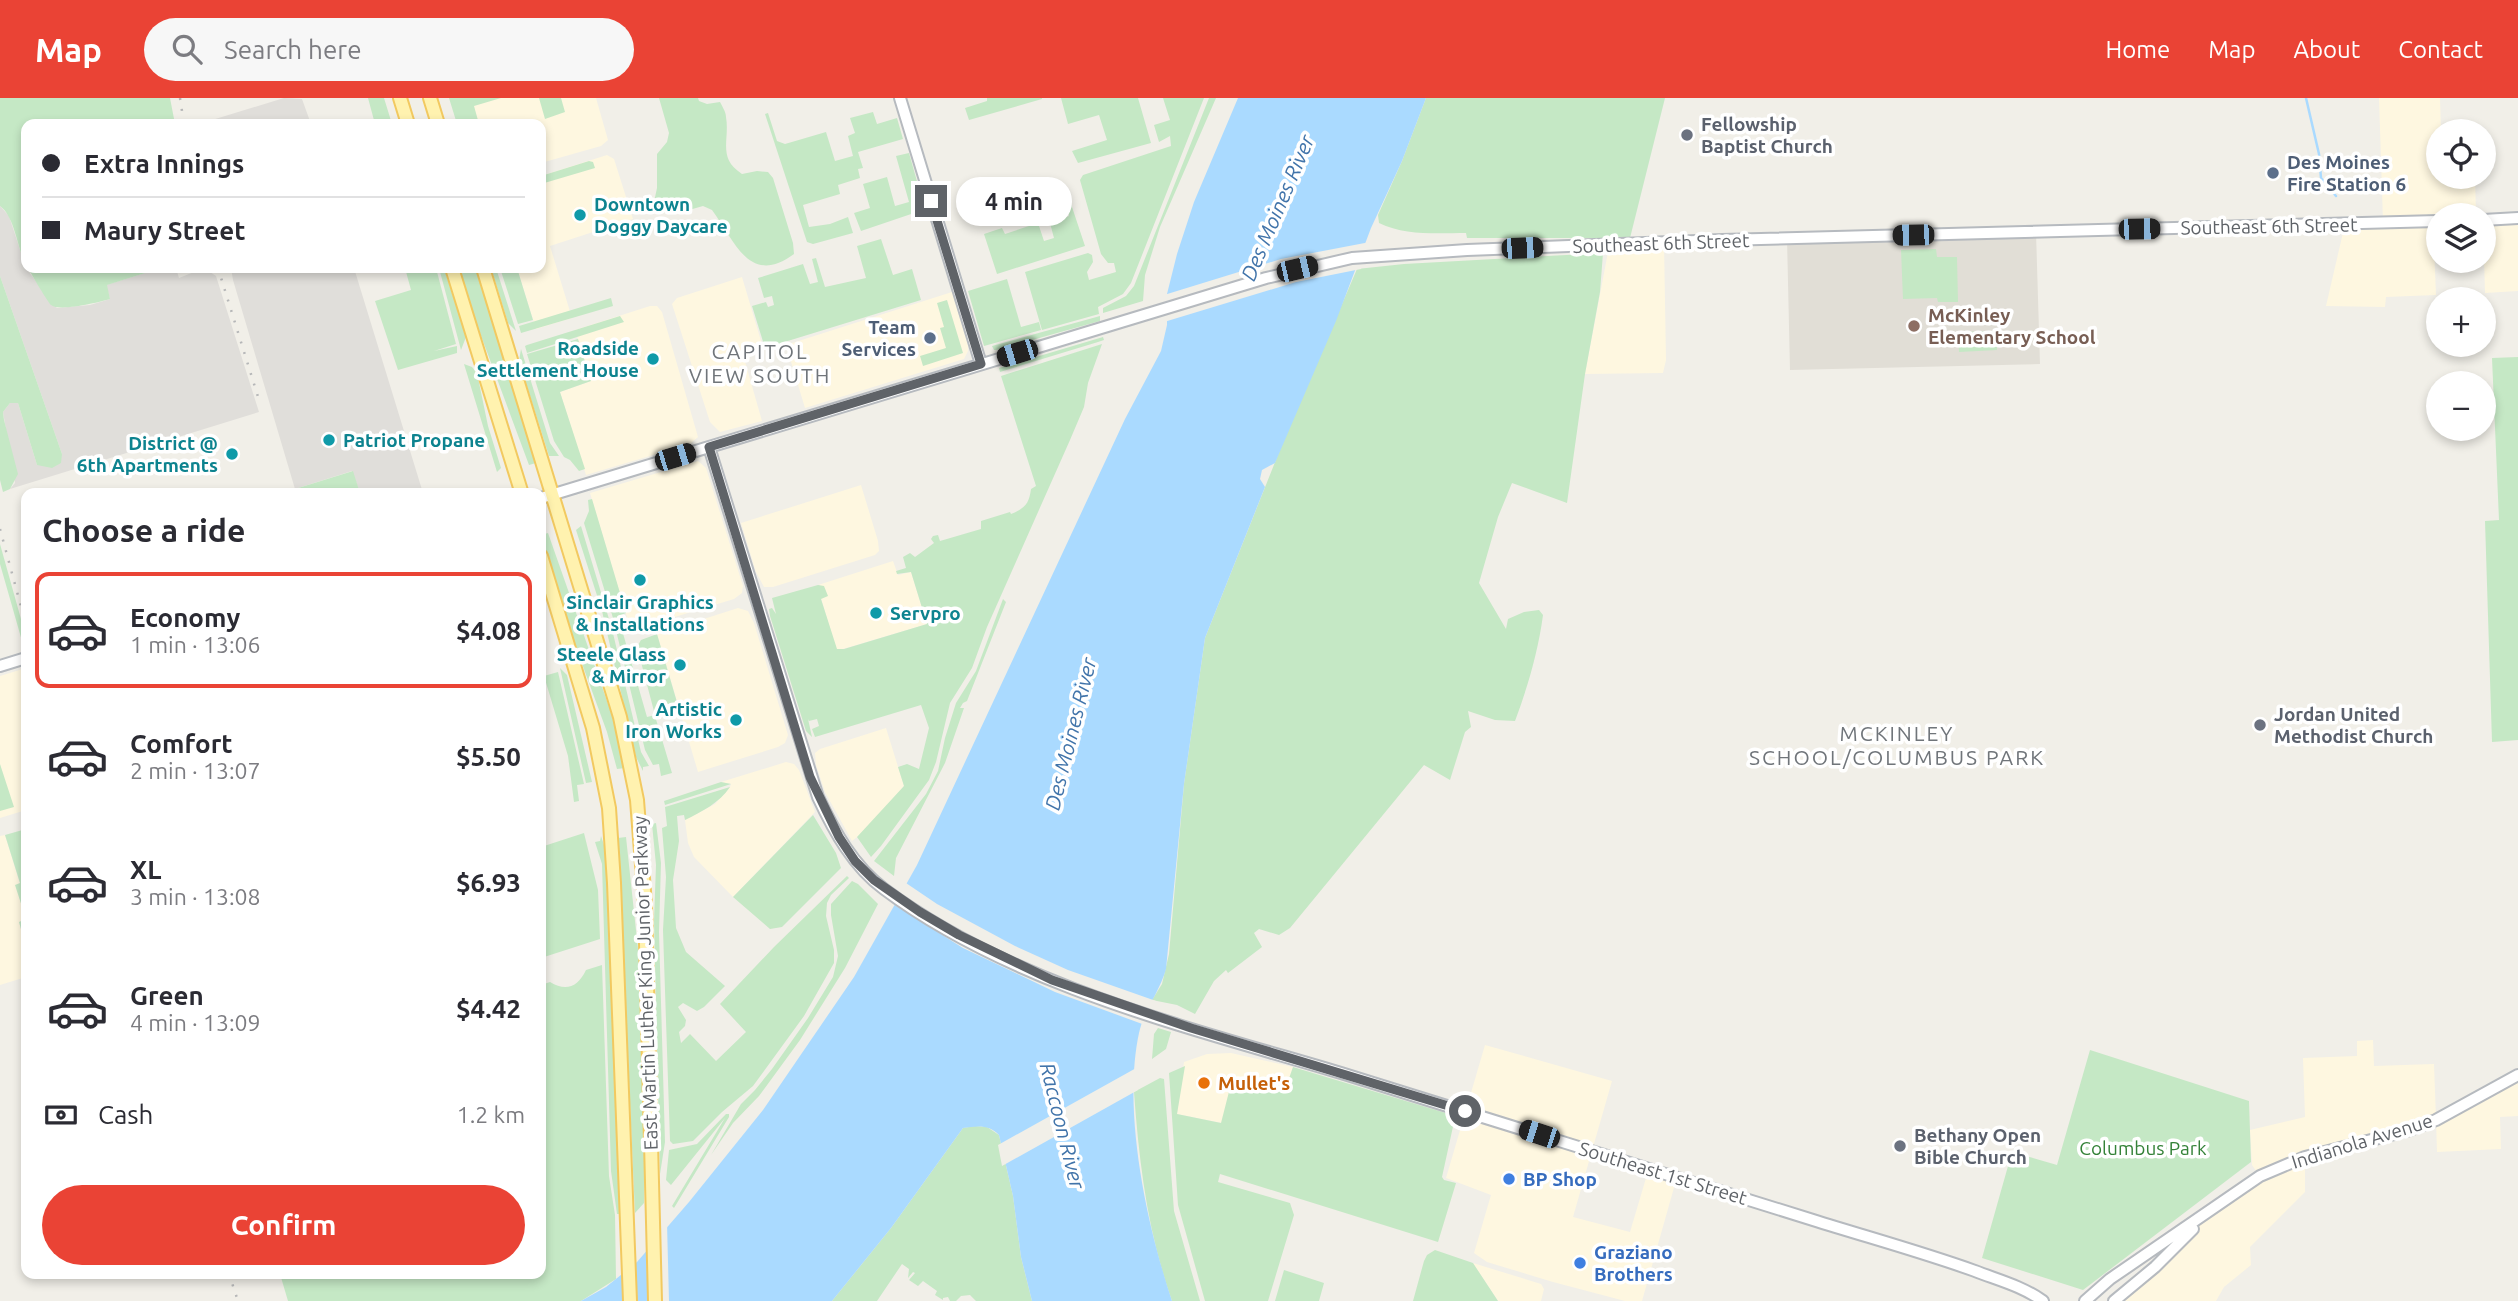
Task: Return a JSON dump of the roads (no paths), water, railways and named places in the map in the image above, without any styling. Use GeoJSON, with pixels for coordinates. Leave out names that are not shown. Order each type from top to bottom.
{"type":"FeatureCollection","features":[{"type":"Feature","properties":{"kind":"main road"},"geometry":{"type":"LineString","coordinates":[[400,98],[406,119]]}},
{"type":"Feature","properties":{"kind":"main road"},"geometry":{"type":"LineString","coordinates":[[430,98],[436,119]]}},
{"type":"Feature","properties":{"kind":"main road"},"geometry":{"type":"LineString","coordinates":[[900,98],[981,364]]}},
{"type":"Feature","properties":{"kind":"main road"},"geometry":{"type":"LineString","coordinates":[[2496,219],[2518,218]]}},
{"type":"Feature","properties":{"kind":"main road","name":"Southeast 6th Street"},"geometry":{"type":"LineString","coordinates":[[547,496],[1257,281],[1322,264],[1385,254],[1722,240],[2426,220]]}},
{"type":"Feature","properties":{"kind":"main road"},"geometry":{"type":"LineString","coordinates":[[454,273],[520,488]]}},
{"type":"Feature","properties":{"kind":"main road","name":"East Martin Luther King Junior Parkway"},"geometry":{"type":"LineString","coordinates":[[484,273],[545,488]]}},
{"type":"Feature","properties":{"kind":"main road","name":"Southeast 1st Street"},"geometry":{"type":"LineString","coordinates":[[709,447],[818,796],[847,850],[885,890],[1002,958],[1077,989],[1161,1018],[1917,1252],[2007,1282],[2043,1301]]}},
{"type":"Feature","properties":{"kind":"main road","name":"East Martin Luther King Junior Parkway"},"geometry":{"type":"LineString","coordinates":[[547,496],[620,718],[637,800],[645,904],[655,1301]]}},
{"type":"Feature","properties":{"kind":"main road","name":"East Martin Luther King Junior Parkway"},"geometry":{"type":"LineString","coordinates":[[546,573],[593,728],[609,808],[630,1301]]}},
{"type":"Feature","properties":{"kind":"main road"},"geometry":{"type":"LineString","coordinates":[[0,666],[21,660]]}},
{"type":"Feature","properties":{"kind":"main road","name":"Indianola Avenue"},"geometry":{"type":"LineString","coordinates":[[2085,1301],[2110,1279],[2260,1175],[2316,1154],[2410,1130],[2518,1075]]}},
{"type":"Feature","properties":{"kind":"main road","name":"Indianola Avenue"},"geometry":{"type":"LineString","coordinates":[[2113,1301],[2155,1267],[2209,1212]]}},
{"type":"Feature","properties":{"kind":"water"},"geometry":{"type":"Polygon","coordinates":[[[1238,98],[1426,98],[1275,463],[1262,470],[1260,479],[1265,487],[1205,638],[1184,784],[1166,969],[1141,1025],[1133,1098],[1135,1132],[1146,1204],[1172,1301],[1032,1301],[1021,1257],[1013,1196],[999,1135],[987,1127],[978,1126],[963,1128],[891,1228],[832,1301],[581,1301],[606,1287],[637,1262],[763,1110],[854,977],[917,865],[1125,419],[1161,351],[1167,325],[1167,294],[1177,254],[1194,202],[1238,98]]]}},
{"type":"Feature","properties":{"kind":"waterway"},"geometry":{"type":"LineString","coordinates":[[2306,98],[2319,154],[2321,178],[2336,196]]}},
{"type":"Feature","properties":{"kind":"railway"},"geometry":{"type":"LineString","coordinates":[[180,98],[183,119]]}},
{"type":"Feature","properties":{"kind":"railway"},"geometry":{"type":"LineString","coordinates":[[220,273],[259,400]]}},
{"type":"Feature","properties":{"kind":"railway"},"geometry":{"type":"LineString","coordinates":[[0,529],[21,607]]}},
{"type":"Feature","properties":{"kind":"railway"},"geometry":{"type":"LineString","coordinates":[[231,1279],[238,1301]]}},
{"type":"Feature","properties":{"kind":"place","name":"Fellowship Baptist Church"},"geometry":{"type":"Point","coordinates":[1687,135]}},
{"type":"Feature","properties":{"kind":"place","name":"Des Moines Fire Station 6"},"geometry":{"type":"Point","coordinates":[2273,173]}},
{"type":"Feature","properties":{"kind":"place","name":"Downtown Doggy Daycare"},"geometry":{"type":"Point","coordinates":[580,215]}},
{"type":"Feature","properties":{"kind":"place","name":"McKinley Elementary School"},"geometry":{"type":"Point","coordinates":[1914,326]}},
{"type":"Feature","properties":{"kind":"place","name":"Team Services"},"geometry":{"type":"Point","coordinates":[930,338]}},
{"type":"Feature","properties":{"kind":"place","name":"Roadside Settlement House"},"geometry":{"type":"Point","coordinates":[653,359]}},
{"type":"Feature","properties":{"kind":"place","name":"Patriot Propane"},"geometry":{"type":"Point","coordinates":[329,440]}},
{"type":"Feature","properties":{"kind":"place","name":"District @ 6th Apartments"},"geometry":{"type":"Point","coordinates":[232,454]}},
{"type":"Feature","properties":{"kind":"place","name":"Sinclair Graphics & Installations"},"geometry":{"type":"Point","coordinates":[640,580]}},
{"type":"Feature","properties":{"kind":"place","name":"Servpro"},"geometry":{"type":"Point","coordinates":[876,613]}},
{"type":"Feature","properties":{"kind":"place","name":"Steele Glass & Mirror"},"geometry":{"type":"Point","coordinates":[680,665]}},
{"type":"Feature","properties":{"kind":"place","name":"Artistic Iron Works"},"geometry":{"type":"Point","coordinates":[736,720]}},
{"type":"Feature","properties":{"kind":"place","name":"Jordan United Methodist Church"},"geometry":{"type":"Point","coordinates":[2260,725]}},
{"type":"Feature","properties":{"kind":"place","name":"Mullet's"},"geometry":{"type":"Point","coordinates":[1204,1083]}},
{"type":"Feature","properties":{"kind":"place","name":"Bethany Open Bible Church"},"geometry":{"type":"Point","coordinates":[1900,1146]}},
{"type":"Feature","properties":{"kind":"place","name":"BP Shop"},"geometry":{"type":"Point","coordinates":[1509,1179]}},
{"type":"Feature","properties":{"kind":"place","name":"Graziano Brothers"},"geometry":{"type":"Point","coordinates":[1580,1263]}},
{"type":"Feature","properties":{"kind":"district","name":"CAPITOL VIEW SOUTH"},"geometry":{"type":"Point","coordinates":[760,364]}},
{"type":"Feature","properties":{"kind":"district","name":"MCKINLEY SCHOOL/COLUMBUS PARK"},"geometry":{"type":"Point","coordinates":[1897,746]}},
{"type":"Feature","properties":{"kind":"water label","name":"Des Moines River"},"geometry":{"type":"Point","coordinates":[1278,208]}},
{"type":"Feature","properties":{"kind":"water label","name":"Des Moines River"},"geometry":{"type":"Point","coordinates":[1071,734]}},
{"type":"Feature","properties":{"kind":"water label","name":"Raccoon River"},"geometry":{"type":"Point","coordinates":[1062,1126]}},
{"type":"Feature","properties":{"kind":"park label","name":"Columbus Park"},"geometry":{"type":"Point","coordinates":[2143,1148]}}]}
